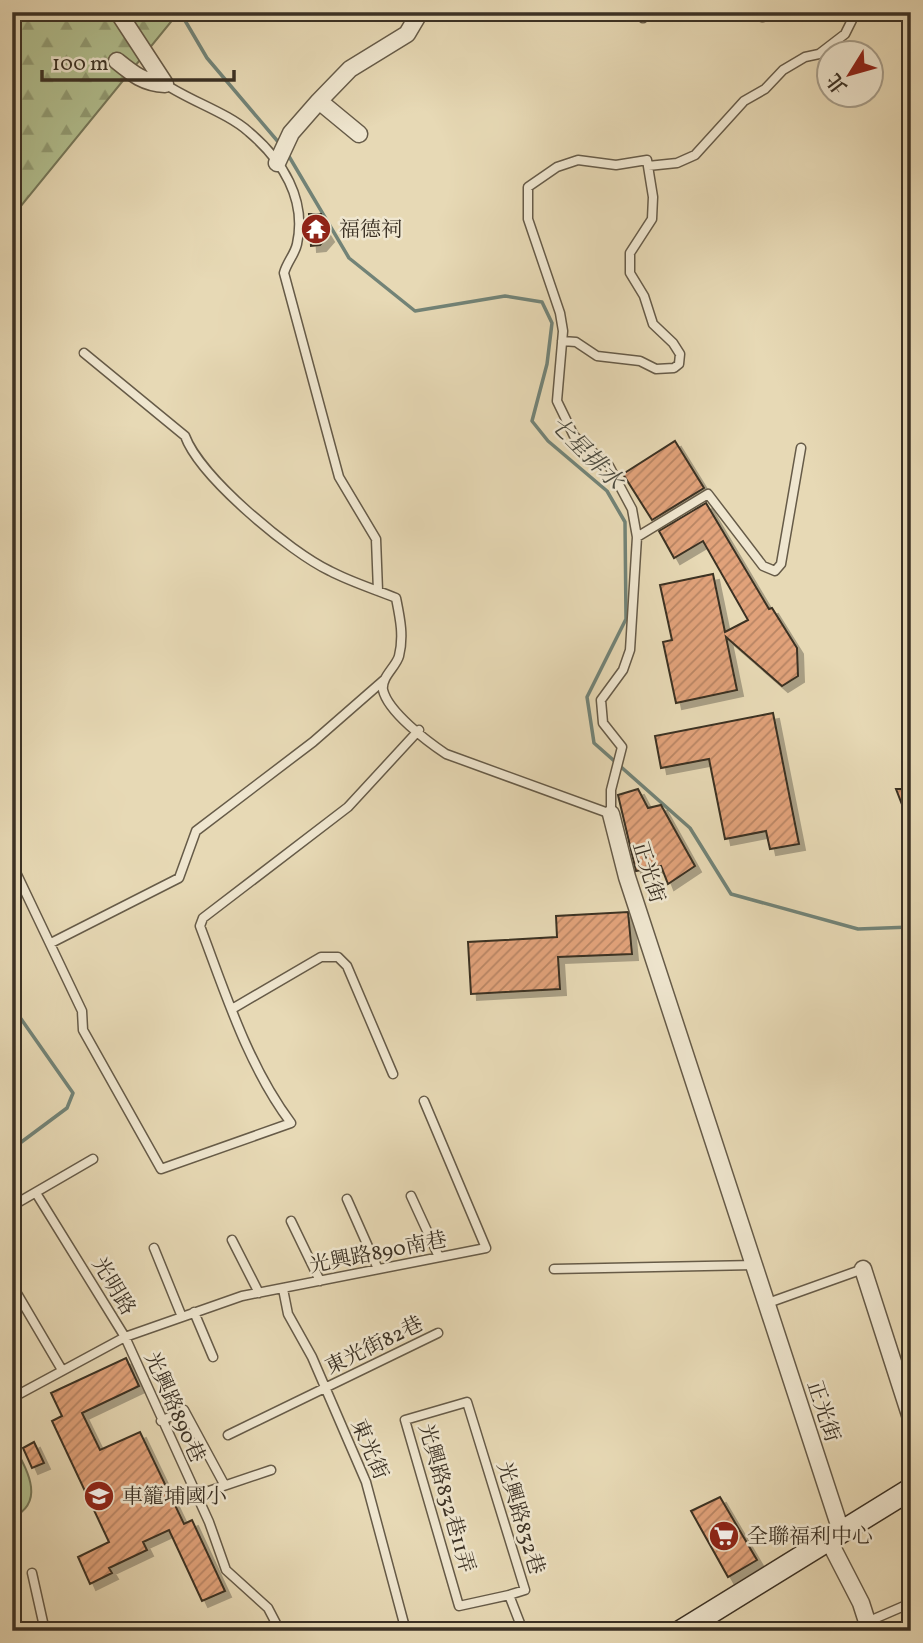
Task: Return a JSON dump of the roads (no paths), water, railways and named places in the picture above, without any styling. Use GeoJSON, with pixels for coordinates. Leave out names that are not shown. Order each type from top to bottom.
{"type":"FeatureCollection","features":[{"type":"Feature","properties":{"kind":"main road"},"geometry":{"type":"LineString","coordinates":[[681,1631],[911,1489]]}},
{"type":"Feature","properties":{"kind":"street"},"geometry":{"type":"LineString","coordinates":[[118,12],[165,84]]}},
{"type":"Feature","properties":{"kind":"street"},"geometry":{"type":"LineString","coordinates":[[277,163],[291,133],[319,101],[350,69],[407,34],[420,12]]}},
{"type":"Feature","properties":{"kind":"street"},"geometry":{"type":"LineString","coordinates":[[117,61],[134,76],[150,83],[165,84]]}},
{"type":"Feature","properties":{"kind":"street"},"geometry":{"type":"LineString","coordinates":[[319,101],[359,134]]}},
{"type":"Feature","properties":{"kind":"street","name":"正光街"},"geometry":{"type":"LineString","coordinates":[[611,814],[627,877],[768,1303],[834,1535],[865,1628]]}},
{"type":"Feature","properties":{"kind":"street"},"geometry":{"type":"LineString","coordinates":[[863,1269],[911,1418]]}},
{"type":"Feature","properties":{"kind":"lane"},"geometry":{"type":"LineString","coordinates":[[637,12],[643,18],[649,12]]}},
{"type":"Feature","properties":{"kind":"lane"},"geometry":{"type":"LineString","coordinates":[[759,12],[762,17],[787,12]]}},
{"type":"Feature","properties":{"kind":"lane"},"geometry":{"type":"LineString","coordinates":[[795,12],[808,15],[820,12]]}},
{"type":"Feature","properties":{"kind":"lane"},"geometry":{"type":"LineString","coordinates":[[648,166],[677,163],[695,155],[744,101],[765,89],[783,70],[805,57],[819,54],[845,34],[852,20],[850,12]]}},
{"type":"Feature","properties":{"kind":"lane"},"geometry":{"type":"LineString","coordinates":[[165,84],[248,131],[293,183],[299,219],[297,246],[284,273],[339,477],[376,539],[378,591]]}},
{"type":"Feature","properties":{"kind":"lane"},"geometry":{"type":"LineString","coordinates":[[384,680],[383,689],[395,712],[419,730],[428,742],[446,754],[611,814],[611,790],[622,747],[603,723],[601,701],[623,670],[630,650],[637,537],[632,509],[609,466],[574,436],[557,401],[562,341],[560,313],[528,219],[528,187],[557,167],[578,160],[616,165],[647,160],[652,219],[630,253],[630,273],[645,296],[653,324],[673,343],[680,354],[679,364],[674,368],[656,369],[640,361],[597,356],[576,342],[562,341]]}},
{"type":"Feature","properties":{"kind":"lane"},"geometry":{"type":"LineString","coordinates":[[51,943],[178,878],[196,831],[313,742],[384,680],[398,660],[402,628],[396,598],[306,558],[240,504],[191,452],[185,436],[84,353]]}},
{"type":"Feature","properties":{"kind":"lane"},"geometry":{"type":"LineString","coordinates":[[637,537],[708,494],[763,566],[775,571],[781,564],[801,448]]}},
{"type":"Feature","properties":{"kind":"lane"},"geometry":{"type":"LineString","coordinates":[[12,864],[51,943],[61,972],[82,1011],[83,1030],[161,1169],[291,1123],[272,1098],[232,1009],[200,926],[203,918],[348,807],[419,730]]}},
{"type":"Feature","properties":{"kind":"lane"},"geometry":{"type":"LineString","coordinates":[[232,1009],[321,957],[338,957],[347,966],[393,1074]]}},
{"type":"Feature","properties":{"kind":"lane","name":"光興路890南巷"},"geometry":{"type":"LineString","coordinates":[[125,1337],[194,1312],[259,1293],[486,1248],[424,1101]]}},
{"type":"Feature","properties":{"kind":"lane"},"geometry":{"type":"LineString","coordinates":[[12,1206],[93,1160]]}},
{"type":"Feature","properties":{"kind":"lane","name":"光明路"},"geometry":{"type":"LineString","coordinates":[[12,1398],[125,1337],[36,1193]]}},
{"type":"Feature","properties":{"kind":"lane"},"geometry":{"type":"LineString","coordinates":[[411,1196],[439,1257]]}},
{"type":"Feature","properties":{"kind":"lane"},"geometry":{"type":"LineString","coordinates":[[347,1199],[378,1269]]}},
{"type":"Feature","properties":{"kind":"lane"},"geometry":{"type":"LineString","coordinates":[[291,1221],[320,1281]]}},
{"type":"Feature","properties":{"kind":"lane"},"geometry":{"type":"LineString","coordinates":[[232,1240],[259,1293]]}},
{"type":"Feature","properties":{"kind":"lane"},"geometry":{"type":"LineString","coordinates":[[154,1248],[182,1317]]}},
{"type":"Feature","properties":{"kind":"lane"},"geometry":{"type":"LineString","coordinates":[[554,1269],[755,1265]]}},
{"type":"Feature","properties":{"kind":"lane"},"geometry":{"type":"LineString","coordinates":[[768,1303],[863,1269]]}},
{"type":"Feature","properties":{"kind":"lane"},"geometry":{"type":"LineString","coordinates":[[12,1285],[62,1370]]}},
{"type":"Feature","properties":{"kind":"lane","name":"東光街"},"geometry":{"type":"LineString","coordinates":[[283,1289],[288,1314],[312,1357],[366,1482],[406,1631]]}},
{"type":"Feature","properties":{"kind":"lane"},"geometry":{"type":"LineString","coordinates":[[194,1312],[213,1357]]}},
{"type":"Feature","properties":{"kind":"lane","name":"東光街82巷"},"geometry":{"type":"LineString","coordinates":[[228,1435],[438,1333]]}},
{"type":"Feature","properties":{"kind":"lane","name":"光興路890巷"},"geometry":{"type":"LineString","coordinates":[[125,1337],[197,1496],[226,1570],[268,1608],[280,1631]]}},
{"type":"Feature","properties":{"kind":"lane","name":"光興路832巷"},"geometry":{"type":"LineString","coordinates":[[467,1402],[525,1590],[509,1595],[523,1631]]}},
{"type":"Feature","properties":{"kind":"lane","name":"光興路832巷11弄"},"geometry":{"type":"LineString","coordinates":[[467,1402],[405,1420],[459,1606],[509,1595]]}},
{"type":"Feature","properties":{"kind":"lane"},"geometry":{"type":"LineString","coordinates":[[161,1421],[184,1410],[224,1484]]}},
{"type":"Feature","properties":{"kind":"lane"},"geometry":{"type":"LineString","coordinates":[[197,1496],[271,1469]]}},
{"type":"Feature","properties":{"kind":"lane"},"geometry":{"type":"LineString","coordinates":[[32,1573],[45,1631]]}},
{"type":"Feature","properties":{"kind":"lane"},"geometry":{"type":"LineString","coordinates":[[865,1628],[911,1603]]}},
{"type":"Feature","properties":{"kind":"waterway","name":"七星排水"},"geometry":{"type":"LineString","coordinates":[[180,12],[207,58],[280,144]]}},
{"type":"Feature","properties":{"kind":"waterway","name":"七星排水"},"geometry":{"type":"LineString","coordinates":[[287,153],[349,258],[415,311],[505,296],[542,302],[552,323],[547,364],[532,421],[548,441],[607,491],[625,522],[626,619],[587,697],[594,743],[690,828],[731,894],[858,929],[911,927]]}},
{"type":"Feature","properties":{"kind":"waterway"},"geometry":{"type":"LineString","coordinates":[[12,1006],[73,1093],[67,1108],[12,1149]]}},
{"type":"Feature","properties":{"kind":"place","name":"福德祠"},"geometry":{"type":"Point","coordinates":[316,229]}},
{"type":"Feature","properties":{"kind":"place","name":"車籠埔國小"},"geometry":{"type":"Point","coordinates":[99,1496]}},
{"type":"Feature","properties":{"kind":"place","name":"全聯福利中心"},"geometry":{"type":"Point","coordinates":[724,1536]}}]}
